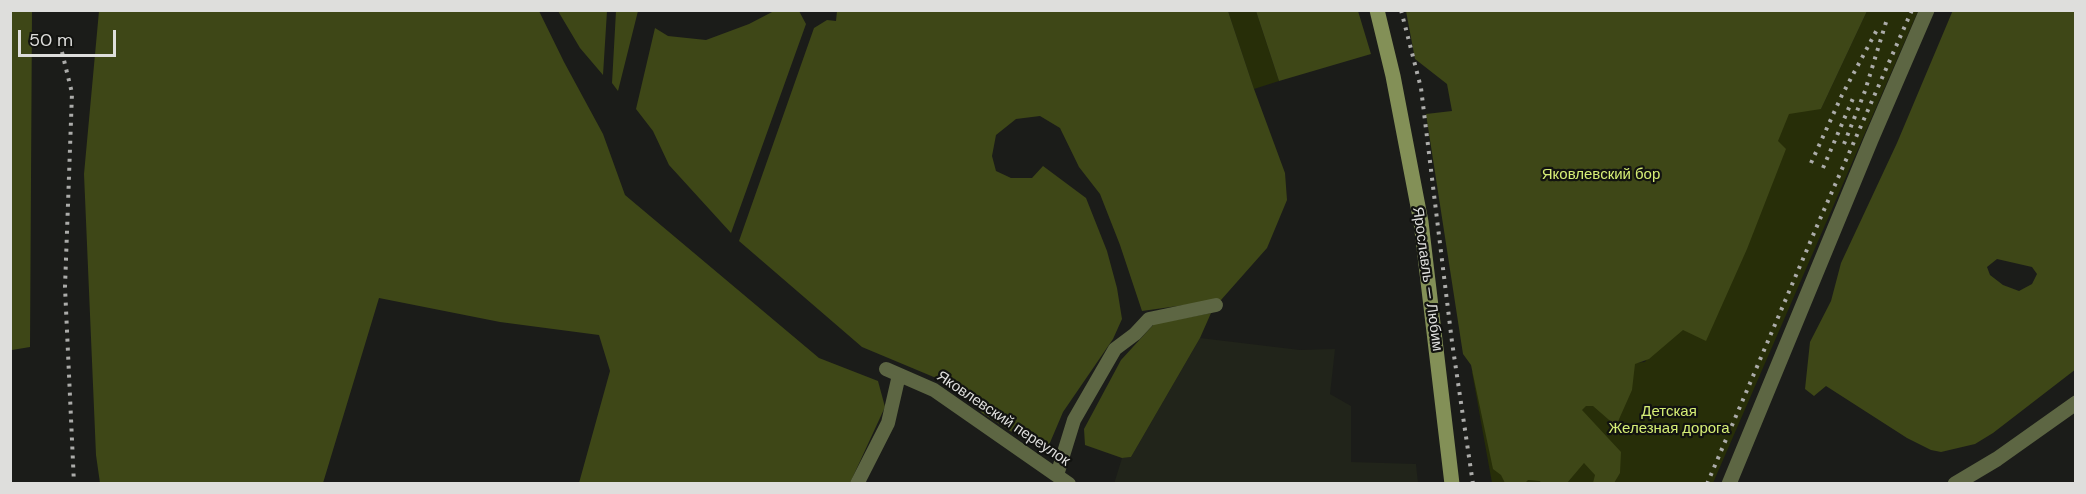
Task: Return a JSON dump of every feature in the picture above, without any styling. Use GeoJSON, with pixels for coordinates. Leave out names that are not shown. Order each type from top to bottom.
{"type":"FeatureCollection","features":[{"type":"Feature","properties":{"kind":"main road","name":"Ярославль — Любим"},"geometry":{"type":"LineString","coordinates":[[1377,10],[1393,76],[1421,222],[1452,483]]}},
{"type":"Feature","properties":{"kind":"street"},"geometry":{"type":"LineString","coordinates":[[1729,483],[1927,10]]}},
{"type":"Feature","properties":{"kind":"street"},"geometry":{"type":"LineString","coordinates":[[1057,475],[1074,420],[1115,348],[1135,334],[1149,319],[1216,304]]}},
{"type":"Feature","properties":{"kind":"street","name":"Яковлевский переулок"},"geometry":{"type":"LineString","coordinates":[[886,369],[934,390],[1069,483]]}},
{"type":"Feature","properties":{"kind":"street"},"geometry":{"type":"LineString","coordinates":[[857,483],[888,423],[899,375]]}},
{"type":"Feature","properties":{"kind":"street"},"geometry":{"type":"LineString","coordinates":[[1955,483],[1997,459],[2076,403]]}},
{"type":"Feature","properties":{"kind":"shaded area"},"geometry":{"type":"Polygon","coordinates":[[[1200,338],[1300,350],[1335,349],[1330,394],[1351,406],[1351,462],[1416,464],[1418,483],[1114,484],[1122,458],[1131,457],[1200,338]]]}},
{"type":"Feature","properties":{"kind":"green space"},"geometry":{"type":"Polygon","coordinates":[[[11,10],[32,11],[30,347],[12,350],[10,347],[11,10]]]}},
{"type":"Feature","properties":{"kind":"green space"},"geometry":{"type":"Polygon","coordinates":[[[1953,10],[2075,11],[2076,369],[1993,433],[1975,444],[1941,452],[1931,450],[1907,438],[1826,386],[1814,396],[1805,389],[1810,342],[1831,301],[1841,263],[1897,143],[1953,10]],[[1997,259],[1987,267],[1990,275],[2003,285],[2019,291],[2032,284],[2037,274],[2032,267],[1997,259]]]}},
{"type":"Feature","properties":{"kind":"green space"},"geometry":{"type":"Polygon","coordinates":[[[99,11],[539,11],[603,134],[625,195],[819,358],[878,381],[885,407],[850,483],[579,483],[610,371],[599,335],[500,322],[379,298],[323,483],[100,483],[96,455],[84,174],[99,11]]]}},
{"type":"Feature","properties":{"kind":"green space"},"geometry":{"type":"Polygon","coordinates":[[[558,11],[607,11],[603,75],[580,48],[558,11]]]}},
{"type":"Feature","properties":{"kind":"green space"},"geometry":{"type":"Polygon","coordinates":[[[616,11],[638,11],[618,91],[612,83],[616,11]]]}},
{"type":"Feature","properties":{"kind":"green space"},"geometry":{"type":"Polygon","coordinates":[[[774,11],[799,11],[806,24],[731,233],[669,165],[653,131],[636,109],[655,28],[668,36],[706,40],[749,24],[774,11]]]}},
{"type":"Feature","properties":{"kind":"green space"},"geometry":{"type":"Polygon","coordinates":[[[837,11],[1228,11],[1285,173],[1287,200],[1267,248],[1221,300],[1142,311],[1100,194],[1079,167],[1060,128],[1040,116],[1016,119],[996,135],[992,156],[996,171],[1011,178],[1032,178],[1043,166],[1086,198],[1107,251],[1122,319],[1113,339],[1063,412],[1049,445],[1029,443],[982,413],[960,388],[862,347],[739,241],[814,28],[827,20],[836,21],[837,11]]]}},
{"type":"Feature","properties":{"kind":"green space"},"geometry":{"type":"Polygon","coordinates":[[[1228,11],[1256,11],[1279,81],[1254,89],[1228,11]]]}},
{"type":"Feature","properties":{"kind":"green space"},"geometry":{"type":"Polygon","coordinates":[[[1256,11],[1358,11],[1371,54],[1279,81],[1256,11]]]}},
{"type":"Feature","properties":{"kind":"green space","name":"Яковлевский бор"},"geometry":{"type":"Polygon","coordinates":[[[1406,11],[1867,11],[1821,109],[1789,114],[1778,141],[1786,149],[1747,249],[1706,341],[1683,330],[1649,359],[1635,364],[1632,390],[1616,426],[1593,406],[1586,406],[1582,410],[1621,452],[1620,473],[1614,483],[1593,483],[1595,475],[1584,463],[1567,483],[1541,483],[1528,480],[1525,483],[1505,483],[1501,475],[1493,469],[1471,365],[1463,354],[1426,114],[1452,111],[1447,84],[1415,59],[1406,11]]]}},
{"type":"Feature","properties":{"kind":"green space","name":"Детская Железная дорога"},"geometry":{"type":"Polygon","coordinates":[[[1867,11],[1918,11],[1713,483],[1492,483],[1472,372],[1516,373],[1645,362],[1781,106],[1821,109],[1867,11]]]}},
{"type":"Feature","properties":{"kind":"green space"},"geometry":{"type":"Polygon","coordinates":[[[1211,313],[1200,338],[1131,457],[1122,458],[1085,445],[1084,429],[1121,360],[1154,324],[1211,313]]]}},
{"type":"Feature","properties":{"kind":"railway"},"geometry":{"type":"LineString","coordinates":[[1401,10],[1421,88],[1452,342],[1473,484]]}},
{"type":"Feature","properties":{"kind":"railway"},"geometry":{"type":"LineString","coordinates":[[1707,484],[1912,10]]}},
{"type":"Feature","properties":{"kind":"railway"},"geometry":{"type":"LineString","coordinates":[[1844,144],[1865,91],[1887,19]]}},
{"type":"Feature","properties":{"kind":"railway"},"geometry":{"type":"LineString","coordinates":[[1811,163],[1842,95],[1879,26]]}},
{"type":"Feature","properties":{"kind":"railway"},"geometry":{"type":"LineString","coordinates":[[62,52],[72,93],[65,287],[74,484]]}},
{"type":"Feature","properties":{"kind":"railway"},"geometry":{"type":"LineString","coordinates":[[1823,168],[1854,96]]}}]}
